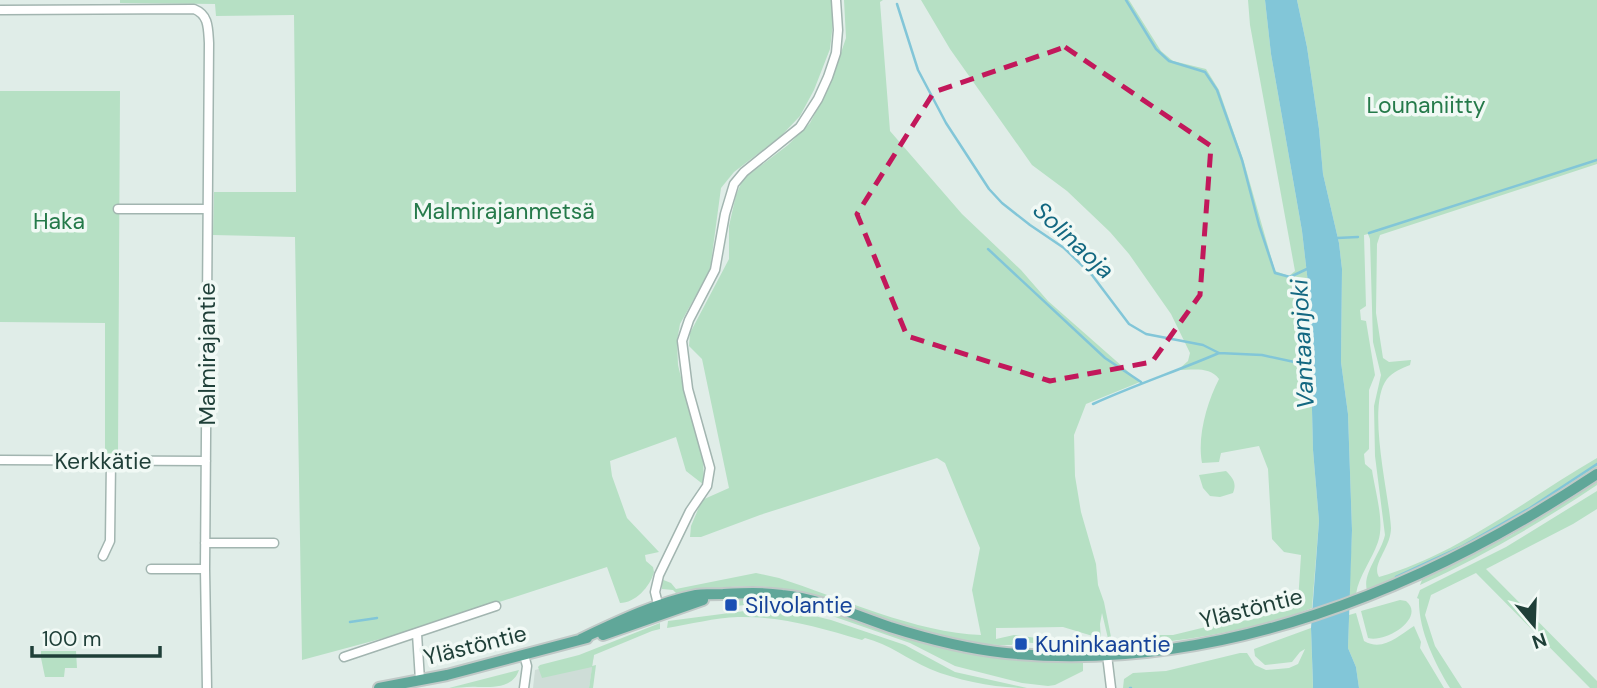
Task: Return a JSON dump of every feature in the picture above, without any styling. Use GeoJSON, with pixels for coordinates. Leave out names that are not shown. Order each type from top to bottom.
{"type":"FeatureCollection","features":[{"type":"Feature","properties":{"kind":"main road","name":"Ylästöntie"},"geometry":{"type":"LineString","coordinates":[[379,688],[614,632],[660,610],[723,594],[756,592],[805,599],[925,637],[990,651],[1056,656],[1107,655],[1210,641],[1299,620],[1367,597],[1446,563],[1493,538],[1597,474]]}},
{"type":"Feature","properties":{"kind":"street"},"geometry":{"type":"LineString","coordinates":[[660,610],[655,592],[659,575],[690,511],[707,486],[710,468],[688,389],[682,341],[689,320],[715,270],[725,214],[734,184],[744,172],[800,127],[828,78],[836,53],[836,0]]}},
{"type":"Feature","properties":{"kind":"street"},"geometry":{"type":"LineString","coordinates":[[0,10],[113,4]]}},
{"type":"Feature","properties":{"kind":"street","name":"Malmirajantie"},"geometry":{"type":"LineString","coordinates":[[113,4],[194,9],[204,14],[207,20],[207,688]]}},
{"type":"Feature","properties":{"kind":"street"},"geometry":{"type":"LineString","coordinates":[[118,209],[207,209]]}},
{"type":"Feature","properties":{"kind":"street","name":"Kerkkätie"},"geometry":{"type":"LineString","coordinates":[[0,460],[206,461]]}},
{"type":"Feature","properties":{"kind":"street"},"geometry":{"type":"LineString","coordinates":[[103,556],[110,541],[111,461]]}},
{"type":"Feature","properties":{"kind":"street"},"geometry":{"type":"LineString","coordinates":[[205,543],[274,543]]}},
{"type":"Feature","properties":{"kind":"street"},"geometry":{"type":"LineString","coordinates":[[151,569],[205,569]]}},
{"type":"Feature","properties":{"kind":"street"},"geometry":{"type":"LineString","coordinates":[[344,657],[496,606]]}},
{"type":"Feature","properties":{"kind":"street"},"geometry":{"type":"LineString","coordinates":[[417,634],[420,680]]}},
{"type":"Feature","properties":{"kind":"street"},"geometry":{"type":"LineString","coordinates":[[524,655],[527,666],[524,688]]}},
{"type":"Feature","properties":{"kind":"street"},"geometry":{"type":"LineString","coordinates":[[1107,655],[1111,688]]}},
{"type":"Feature","properties":{"kind":"highlighted area"},"geometry":{"type":"Polygon","coordinates":[[[1065,47],[1211,146],[1200,295],[1152,362],[1050,381],[907,336],[857,214],[934,92],[1065,47]]]}},
{"type":"Feature","properties":{"kind":"shaded area"},"geometry":{"type":"Polygon","coordinates":[[[594,655],[589,688],[533,688],[535,670],[594,655]]]}},
{"type":"Feature","properties":{"kind":"green space","name":"Malmirajanmetsä"},"geometry":{"type":"Polygon","coordinates":[[[120,0],[831,0],[833,23],[830,49],[814,90],[800,116],[781,136],[734,172],[721,188],[710,270],[680,324],[677,341],[678,365],[703,453],[704,485],[686,471],[676,437],[610,461],[612,476],[627,518],[659,552],[645,555],[654,572],[641,593],[620,603],[607,567],[410,631],[302,660],[295,237],[213,235],[214,192],[296,192],[294,15],[216,16],[215,4],[120,3],[120,0]]]}},
{"type":"Feature","properties":{"kind":"green space"},"geometry":{"type":"Polygon","coordinates":[[[844,0],[883,0],[880,2],[890,131],[962,214],[1021,270],[1048,301],[1140,382],[1086,404],[1074,435],[1075,476],[1081,512],[1096,564],[1098,585],[1112,642],[1173,635],[1276,613],[1298,602],[1301,555],[1284,552],[1272,539],[1268,469],[1259,446],[1221,453],[1219,462],[1202,463],[1204,420],[1219,379],[1206,370],[1178,370],[1188,361],[1190,353],[1171,314],[1129,254],[1110,232],[1067,191],[1032,165],[950,49],[921,0],[1129,0],[1161,51],[1173,61],[1206,69],[1219,90],[1244,162],[1275,271],[1289,276],[1295,271],[1250,25],[1248,0],[1265,0],[1271,54],[1302,231],[1308,283],[1308,350],[1319,521],[1312,608],[1265,623],[1213,635],[1110,647],[1102,613],[1099,644],[1061,646],[1014,641],[1012,645],[950,639],[830,601],[769,587],[724,588],[679,596],[673,590],[662,589],[661,579],[671,583],[676,589],[756,573],[779,578],[905,621],[956,633],[981,635],[972,590],[980,548],[945,463],[937,458],[760,515],[701,537],[690,537],[691,526],[702,500],[729,488],[702,359],[689,346],[690,333],[729,259],[729,226],[736,195],[743,179],[788,145],[810,123],[830,85],[846,38],[844,0]],[[1063,627],[996,628],[996,639],[1014,635],[1044,639],[1096,637],[1063,627]]]}},
{"type":"Feature","properties":{"kind":"green space","name":"Lounaniitty"},"geometry":{"type":"Polygon","coordinates":[[[1297,0],[1597,0],[1597,164],[1380,235],[1377,244],[1376,313],[1383,358],[1389,362],[1411,360],[1410,365],[1387,379],[1378,409],[1380,450],[1391,528],[1379,561],[1379,577],[1408,567],[1464,540],[1597,458],[1597,468],[1474,541],[1367,590],[1369,570],[1385,535],[1375,456],[1374,406],[1381,375],[1373,342],[1370,239],[1368,234],[1364,235],[1366,306],[1360,310],[1361,320],[1366,321],[1375,375],[1369,390],[1369,449],[1364,454],[1365,464],[1372,470],[1379,506],[1380,534],[1356,594],[1349,596],[1352,530],[1348,414],[1341,362],[1342,269],[1339,243],[1323,174],[1307,47],[1297,0]]]}},
{"type":"Feature","properties":{"kind":"green space","name":"Haka"},"geometry":{"type":"Polygon","coordinates":[[[0,91],[120,91],[118,454],[105,454],[105,323],[0,322],[0,91]]]}},
{"type":"Feature","properties":{"kind":"green space"},"geometry":{"type":"Polygon","coordinates":[[[1226,471],[1234,481],[1233,493],[1220,497],[1210,496],[1203,488],[1199,475],[1226,471]]]}},
{"type":"Feature","properties":{"kind":"green space"},"geometry":{"type":"Polygon","coordinates":[[[1597,481],[1597,485],[1532,526],[1420,585],[1422,580],[1511,535],[1597,481]]]}},
{"type":"Feature","properties":{"kind":"green space"},"geometry":{"type":"Polygon","coordinates":[[[1597,491],[1597,509],[1486,569],[1597,681],[1597,688],[1590,688],[1476,573],[1431,595],[1425,615],[1435,646],[1462,688],[1450,688],[1424,634],[1417,598],[1420,590],[1506,547],[1597,491]]]}},
{"type":"Feature","properties":{"kind":"green space"},"geometry":{"type":"Polygon","coordinates":[[[756,598],[790,600],[904,636],[993,657],[1083,663],[1083,671],[1055,685],[1022,683],[955,666],[910,643],[812,609],[770,602],[736,606],[736,601],[756,598]]]}},
{"type":"Feature","properties":{"kind":"green space"},"geometry":{"type":"Polygon","coordinates":[[[1400,600],[1406,601],[1411,607],[1408,621],[1385,637],[1368,638],[1361,611],[1400,600]]]}},
{"type":"Feature","properties":{"kind":"green space"},"geometry":{"type":"Polygon","coordinates":[[[767,608],[786,609],[831,620],[905,645],[955,672],[1027,688],[990,685],[953,677],[930,669],[874,641],[786,621],[738,617],[667,628],[668,621],[767,608]]]}},
{"type":"Feature","properties":{"kind":"green space"},"geometry":{"type":"Polygon","coordinates":[[[1356,613],[1364,641],[1371,644],[1384,644],[1414,626],[1421,642],[1420,648],[1444,688],[1359,688],[1356,667],[1348,648],[1349,615],[1356,613]]]}},
{"type":"Feature","properties":{"kind":"green space"},"geometry":{"type":"Polygon","coordinates":[[[660,623],[660,629],[594,655],[592,666],[596,665],[593,688],[589,688],[592,667],[542,678],[538,667],[540,665],[579,655],[660,623]]]}},
{"type":"Feature","properties":{"kind":"green space"},"geometry":{"type":"Polygon","coordinates":[[[1311,628],[1313,688],[1123,688],[1124,679],[1133,673],[1166,671],[1240,653],[1247,653],[1255,665],[1266,670],[1289,668],[1298,664],[1305,649],[1292,662],[1265,665],[1255,656],[1254,649],[1311,628]]]}},
{"type":"Feature","properties":{"kind":"green space"},"geometry":{"type":"Polygon","coordinates":[[[41,651],[76,651],[77,668],[65,668],[64,677],[45,677],[41,651]]]}},
{"type":"Feature","properties":{"kind":"green space"},"geometry":{"type":"Polygon","coordinates":[[[519,670],[512,680],[502,685],[449,688],[519,670]]]}},
{"type":"Feature","properties":{"kind":"water"},"geometry":{"type":"Polygon","coordinates":[[[1265,0],[1297,0],[1307,47],[1323,174],[1339,243],[1342,269],[1341,362],[1348,414],[1352,530],[1348,648],[1356,667],[1359,688],[1313,688],[1311,628],[1319,521],[1308,350],[1308,283],[1302,231],[1271,54],[1265,0]]]}},
{"type":"Feature","properties":{"kind":"waterway","name":"Vantaanjoki"},"geometry":{"type":"LineString","coordinates":[[1126,0],[1156,49],[1169,61],[1205,72],[1217,90],[1242,160],[1275,273],[1290,277],[1309,268]]}},
{"type":"Feature","properties":{"kind":"waterway","name":"Solinaoja"},"geometry":{"type":"LineString","coordinates":[[897,4],[918,70],[946,123],[989,189],[1002,203],[1064,248],[1092,275],[1129,324],[1146,334],[1203,345],[1219,353],[1262,355],[1299,363],[1313,362]]}},
{"type":"Feature","properties":{"kind":"waterway"},"geometry":{"type":"LineString","coordinates":[[1369,233],[1597,160]]}},
{"type":"Feature","properties":{"kind":"waterway"},"geometry":{"type":"LineString","coordinates":[[1337,238],[1358,237]]}},
{"type":"Feature","properties":{"kind":"waterway"},"geometry":{"type":"LineString","coordinates":[[988,249],[1105,358],[1141,382]]}},
{"type":"Feature","properties":{"kind":"waterway"},"geometry":{"type":"LineString","coordinates":[[1093,404],[1219,353]]}},
{"type":"Feature","properties":{"kind":"waterway"},"geometry":{"type":"LineString","coordinates":[[1396,577],[1461,547],[1530,508],[1597,464]]}},
{"type":"Feature","properties":{"kind":"waterway"},"geometry":{"type":"LineString","coordinates":[[350,622],[377,618]]}},
{"type":"Feature","properties":{"kind":"place","name":"Silvolantie"},"geometry":{"type":"Point","coordinates":[731,605]}},
{"type":"Feature","properties":{"kind":"place","name":"Kuninkaantie"},"geometry":{"type":"Point","coordinates":[1021,644]}}]}
